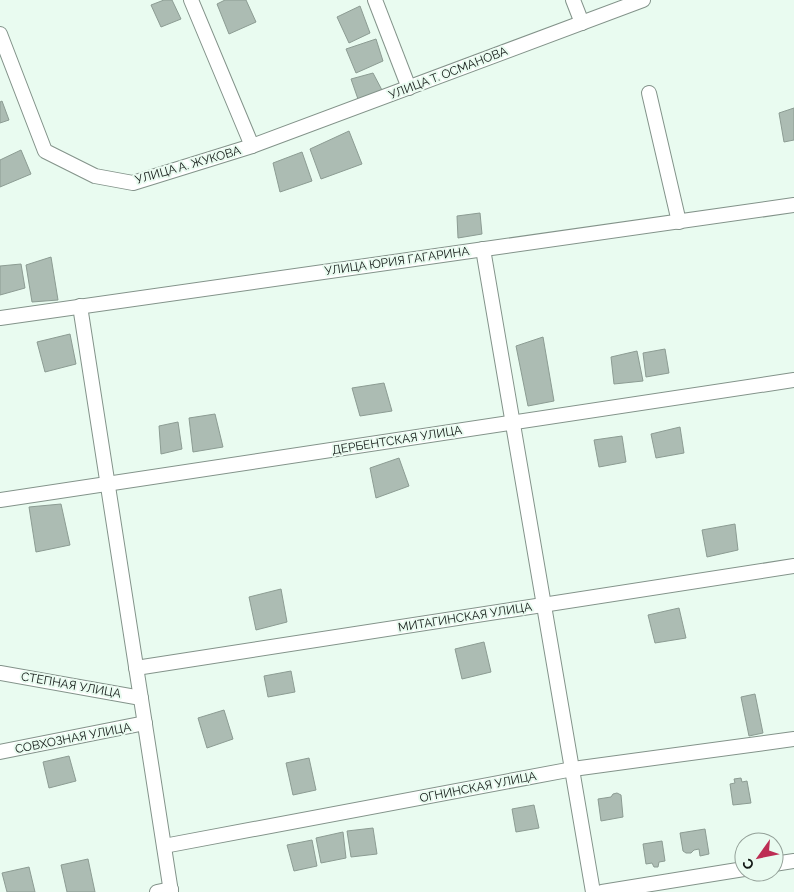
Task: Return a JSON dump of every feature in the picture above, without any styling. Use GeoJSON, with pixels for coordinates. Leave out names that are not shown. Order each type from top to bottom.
{"type":"FeatureCollection","features":[{"type":"Feature","properties":{"kind":"street"},"geometry":{"type":"LineString","coordinates":[[191,0],[252,146]]}},
{"type":"Feature","properties":{"kind":"street"},"geometry":{"type":"LineString","coordinates":[[375,0],[409,88]]}},
{"type":"Feature","properties":{"kind":"street"},"geometry":{"type":"LineString","coordinates":[[573,0],[582,23]]}},
{"type":"Feature","properties":{"kind":"street","name":"УЛИЦА Т. ОСМАНОВА"},"geometry":{"type":"LineString","coordinates":[[252,146],[643,0]]}},
{"type":"Feature","properties":{"kind":"street","name":"УЛИЦА А. ЖУКОВА"},"geometry":{"type":"LineString","coordinates":[[0,34],[45,151],[95,176],[133,183],[252,146]]}},
{"type":"Feature","properties":{"kind":"street"},"geometry":{"type":"LineString","coordinates":[[649,93],[679,222]]}},
{"type":"Feature","properties":{"kind":"street","name":"УЛИЦА ЮРИЯ ГАГАРИНА"},"geometry":{"type":"LineString","coordinates":[[0,318],[794,205]]}},
{"type":"Feature","properties":{"kind":"street"},"geometry":{"type":"LineString","coordinates":[[483,249],[593,892]]}},
{"type":"Feature","properties":{"kind":"street"},"geometry":{"type":"LineString","coordinates":[[80,306],[164,846],[167,891]]}},
{"type":"Feature","properties":{"kind":"street","name":"ДЕРБЕНТСКАЯ УЛИЦА"},"geometry":{"type":"LineString","coordinates":[[0,500],[794,380]]}},
{"type":"Feature","properties":{"kind":"street","name":"МИТАГИНСКАЯ УЛИЦА"},"geometry":{"type":"LineString","coordinates":[[136,668],[794,566]]}},
{"type":"Feature","properties":{"kind":"street","name":"СТЕПНАЯ УЛИЦА"},"geometry":{"type":"LineString","coordinates":[[0,672],[141,698]]}},
{"type":"Feature","properties":{"kind":"street","name":"СОВХОЗНАЯ УЛИЦА"},"geometry":{"type":"LineString","coordinates":[[0,752],[145,723]]}},
{"type":"Feature","properties":{"kind":"street","name":"ОГНИНСКАЯ УЛИЦА"},"geometry":{"type":"LineString","coordinates":[[164,846],[573,769],[794,739]]}},
{"type":"Feature","properties":{"kind":"street"},"geometry":{"type":"LineString","coordinates":[[602,892],[734,871]]}},
{"type":"Feature","properties":{"kind":"building"},"geometry":{"type":"Polygon","coordinates":[[[164,0],[172,0],[181,19],[161,27],[151,5],[164,0]]]}},
{"type":"Feature","properties":{"kind":"building"},"geometry":{"type":"Polygon","coordinates":[[[225,0],[246,0],[256,22],[229,34],[217,4],[225,0]]]}},
{"type":"Feature","properties":{"kind":"building"},"geometry":{"type":"Polygon","coordinates":[[[360,6],[370,33],[349,43],[337,17],[360,6]]]}},
{"type":"Feature","properties":{"kind":"building"},"geometry":{"type":"Polygon","coordinates":[[[376,39],[383,61],[356,73],[346,49],[376,39]]]}},
{"type":"Feature","properties":{"kind":"building"},"geometry":{"type":"Polygon","coordinates":[[[373,73],[383,92],[359,102],[351,79],[373,73]]]}},
{"type":"Feature","properties":{"kind":"building"},"geometry":{"type":"Polygon","coordinates":[[[2,101],[9,120],[0,123],[0,102],[2,101]]]}},
{"type":"Feature","properties":{"kind":"building"},"geometry":{"type":"Polygon","coordinates":[[[794,108],[794,140],[784,142],[779,113],[794,108]]]}},
{"type":"Feature","properties":{"kind":"building"},"geometry":{"type":"Polygon","coordinates":[[[349,131],[362,164],[321,179],[310,149],[349,131]]]}},
{"type":"Feature","properties":{"kind":"building"},"geometry":{"type":"Polygon","coordinates":[[[21,150],[31,174],[0,187],[0,160],[21,150]]]}},
{"type":"Feature","properties":{"kind":"building"},"geometry":{"type":"Polygon","coordinates":[[[302,152],[312,181],[280,192],[273,163],[302,152]]]}},
{"type":"Feature","properties":{"kind":"building"},"geometry":{"type":"Polygon","coordinates":[[[480,213],[482,234],[458,238],[457,216],[480,213]]]}},
{"type":"Feature","properties":{"kind":"building"},"geometry":{"type":"Polygon","coordinates":[[[51,257],[58,300],[32,302],[26,265],[51,257]]]}},
{"type":"Feature","properties":{"kind":"building"},"geometry":{"type":"Polygon","coordinates":[[[21,264],[25,288],[0,295],[0,266],[21,264]]]}},
{"type":"Feature","properties":{"kind":"building"},"geometry":{"type":"Polygon","coordinates":[[[70,334],[76,364],[45,372],[37,342],[70,334]]]}},
{"type":"Feature","properties":{"kind":"building"},"geometry":{"type":"Polygon","coordinates":[[[543,337],[554,401],[528,406],[516,346],[543,337]]]}},
{"type":"Feature","properties":{"kind":"building"},"geometry":{"type":"Polygon","coordinates":[[[665,349],[669,373],[646,377],[643,353],[665,349]]]}},
{"type":"Feature","properties":{"kind":"building"},"geometry":{"type":"Polygon","coordinates":[[[637,351],[643,381],[614,384],[611,357],[637,351]]]}},
{"type":"Feature","properties":{"kind":"building"},"geometry":{"type":"Polygon","coordinates":[[[384,383],[392,411],[360,416],[352,388],[384,383]]]}},
{"type":"Feature","properties":{"kind":"building"},"geometry":{"type":"Polygon","coordinates":[[[215,414],[223,447],[193,452],[189,418],[215,414]]]}},
{"type":"Feature","properties":{"kind":"building"},"geometry":{"type":"Polygon","coordinates":[[[178,422],[182,449],[161,454],[159,426],[178,422]]]}},
{"type":"Feature","properties":{"kind":"building"},"geometry":{"type":"Polygon","coordinates":[[[680,427],[684,453],[656,458],[651,434],[680,427]]]}},
{"type":"Feature","properties":{"kind":"building"},"geometry":{"type":"Polygon","coordinates":[[[622,436],[626,462],[599,467],[594,440],[622,436]]]}},
{"type":"Feature","properties":{"kind":"building"},"geometry":{"type":"Polygon","coordinates":[[[399,458],[409,486],[376,498],[370,468],[399,458]]]}},
{"type":"Feature","properties":{"kind":"building"},"geometry":{"type":"Polygon","coordinates":[[[61,504],[70,545],[36,552],[29,507],[61,504]]]}},
{"type":"Feature","properties":{"kind":"building"},"geometry":{"type":"Polygon","coordinates":[[[735,524],[738,550],[707,557],[702,530],[735,524]]]}},
{"type":"Feature","properties":{"kind":"building"},"geometry":{"type":"Polygon","coordinates":[[[281,589],[287,622],[256,630],[249,597],[281,589]]]}},
{"type":"Feature","properties":{"kind":"building"},"geometry":{"type":"Polygon","coordinates":[[[679,608],[686,638],[655,643],[648,615],[679,608]]]}},
{"type":"Feature","properties":{"kind":"building"},"geometry":{"type":"Polygon","coordinates":[[[484,642],[491,672],[462,679],[455,649],[484,642]]]}},
{"type":"Feature","properties":{"kind":"building"},"geometry":{"type":"Polygon","coordinates":[[[291,671],[295,692],[268,697],[264,676],[291,671]]]}},
{"type":"Feature","properties":{"kind":"building"},"geometry":{"type":"Polygon","coordinates":[[[755,694],[763,733],[749,736],[741,697],[755,694]]]}},
{"type":"Feature","properties":{"kind":"building"},"geometry":{"type":"Polygon","coordinates":[[[224,710],[233,739],[207,748],[198,718],[224,710]]]}},
{"type":"Feature","properties":{"kind":"building"},"geometry":{"type":"Polygon","coordinates":[[[69,756],[76,781],[49,788],[43,762],[69,756]]]}},
{"type":"Feature","properties":{"kind":"building"},"geometry":{"type":"Polygon","coordinates":[[[309,758],[316,790],[293,795],[286,763],[309,758]]]}},
{"type":"Feature","properties":{"kind":"building"},"geometry":{"type":"Polygon","coordinates":[[[741,778],[742,782],[747,781],[751,803],[733,805],[730,784],[735,783],[734,779],[741,778]]]}},
{"type":"Feature","properties":{"kind":"building"},"geometry":{"type":"Polygon","coordinates":[[[617,793],[621,795],[623,817],[601,821],[598,799],[611,797],[617,793]]]}},
{"type":"Feature","properties":{"kind":"building"},"geometry":{"type":"Polygon","coordinates":[[[534,805],[539,828],[516,832],[512,809],[534,805]]]}},
{"type":"Feature","properties":{"kind":"building"},"geometry":{"type":"Polygon","coordinates":[[[373,828],[377,854],[351,857],[347,831],[373,828]]]}},
{"type":"Feature","properties":{"kind":"building"},"geometry":{"type":"Polygon","coordinates":[[[705,829],[709,854],[700,856],[699,849],[691,853],[683,851],[680,833],[705,829]]]}},
{"type":"Feature","properties":{"kind":"building"},"geometry":{"type":"Polygon","coordinates":[[[343,832],[346,858],[321,863],[316,838],[343,832]]]}},
{"type":"Feature","properties":{"kind":"building"},"geometry":{"type":"Polygon","coordinates":[[[312,840],[317,866],[294,871],[287,845],[312,840]]]}},
{"type":"Feature","properties":{"kind":"building"},"geometry":{"type":"Polygon","coordinates":[[[662,841],[665,861],[659,862],[658,867],[654,867],[652,863],[646,864],[643,844],[662,841]]]}},
{"type":"Feature","properties":{"kind":"building"},"geometry":{"type":"Polygon","coordinates":[[[88,859],[95,892],[67,892],[61,865],[88,859]]]}},
{"type":"Feature","properties":{"kind":"building"},"geometry":{"type":"Polygon","coordinates":[[[29,867],[35,892],[7,892],[2,873],[29,867]]]}}]}
